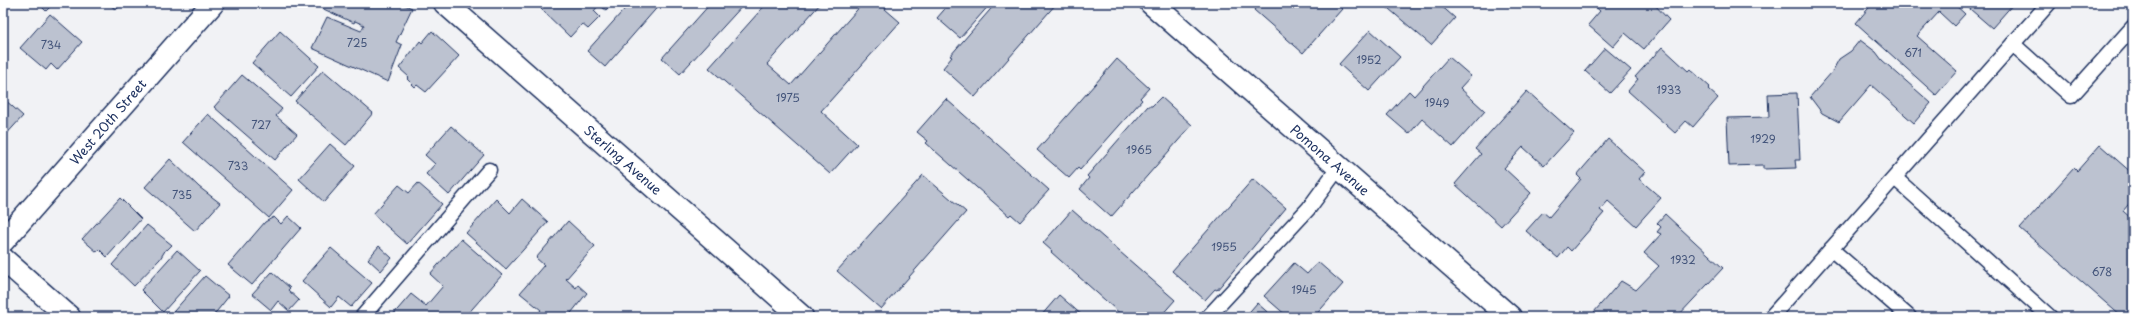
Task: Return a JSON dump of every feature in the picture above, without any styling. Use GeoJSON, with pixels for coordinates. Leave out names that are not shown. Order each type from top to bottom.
{"type":"FeatureCollection","features":[{"type":"Feature","properties":{"kind":"street","name":"West 20th Street"},"geometry":{"type":"LineString","coordinates":[[3,241],[213,3]]}},
{"type":"Feature","properties":{"kind":"street","name":"Sterling Avenue"},"geometry":{"type":"LineString","coordinates":[[445,3],[802,317]]}},
{"type":"Feature","properties":{"kind":"street","name":"Pomona Avenue"},"geometry":{"type":"LineString","coordinates":[[1151,3],[1510,317]]}},
{"type":"Feature","properties":{"kind":"street"},"geometry":{"type":"LineString","coordinates":[[3,259],[69,317]]}},
{"type":"Feature","properties":{"kind":"lane"},"geometry":{"type":"LineString","coordinates":[[1771,317],[2049,3]]}},
{"type":"Feature","properties":{"kind":"lane"},"geometry":{"type":"LineString","coordinates":[[2013,44],[2071,96],[2133,27]]}},
{"type":"Feature","properties":{"kind":"lane"},"geometry":{"type":"LineString","coordinates":[[1208,317],[1309,208],[1339,167]]}},
{"type":"Feature","properties":{"kind":"lane"},"geometry":{"type":"LineString","coordinates":[[362,317],[489,170]]}},
{"type":"Feature","properties":{"kind":"lane"},"geometry":{"type":"LineString","coordinates":[[1895,178],[2050,317]]}},
{"type":"Feature","properties":{"kind":"lane"},"geometry":{"type":"LineString","coordinates":[[1831,249],[1909,317]]}},
{"type":"Feature","properties":{"kind":"building"},"geometry":{"type":"Polygon","coordinates":[[[38,3],[54,3],[46,11],[38,3]]]}},
{"type":"Feature","properties":{"kind":"building"},"geometry":{"type":"Polygon","coordinates":[[[108,3],[123,3],[116,10],[108,3]]]}},
{"type":"Feature","properties":{"kind":"building"},"geometry":{"type":"Polygon","coordinates":[[[319,3],[400,3],[412,8],[396,42],[402,45],[388,82],[312,48],[327,17],[361,31],[364,25],[355,21],[354,23],[317,6],[319,3]]]}},
{"type":"Feature","properties":{"kind":"building"},"geometry":{"type":"Polygon","coordinates":[[[546,3],[612,3],[606,10],[599,5],[594,11],[600,17],[588,29],[582,24],[570,37],[541,9],[546,3]]]}},
{"type":"Feature","properties":{"kind":"building"},"geometry":{"type":"Polygon","coordinates":[[[630,3],[661,3],[605,67],[587,51],[630,3]]]}},
{"type":"Feature","properties":{"kind":"building"},"geometry":{"type":"Polygon","coordinates":[[[711,3],[745,3],[680,74],[662,58],[711,3]]]}},
{"type":"Feature","properties":{"kind":"building"},"geometry":{"type":"Polygon","coordinates":[[[767,3],[821,3],[767,64],[791,85],[863,3],[882,3],[886,7],[885,9],[900,22],[821,111],[857,144],[830,174],[709,68],[767,3]]]}},
{"type":"Feature","properties":{"kind":"building"},"geometry":{"type":"Polygon","coordinates":[[[950,3],[991,3],[960,38],[937,18],[950,3]]]}},
{"type":"Feature","properties":{"kind":"building"},"geometry":{"type":"Polygon","coordinates":[[[996,3],[1056,4],[975,97],[943,68],[952,57],[950,56],[996,3]]]}},
{"type":"Feature","properties":{"kind":"building"},"geometry":{"type":"Polygon","coordinates":[[[1260,3],[1336,3],[1342,9],[1303,53],[1254,10],[1260,3]]]}},
{"type":"Feature","properties":{"kind":"building"},"geometry":{"type":"Polygon","coordinates":[[[1382,3],[1438,3],[1455,18],[1431,45],[1382,3]]]}},
{"type":"Feature","properties":{"kind":"building"},"geometry":{"type":"Polygon","coordinates":[[[1591,3],[1653,3],[1669,20],[1644,49],[1625,33],[1613,47],[1588,25],[1600,11],[1591,3]]]}},
{"type":"Feature","properties":{"kind":"building"},"geometry":{"type":"Polygon","coordinates":[[[1873,3],[1953,3],[1965,14],[1954,26],[1939,12],[1917,36],[1957,71],[1936,95],[1856,23],[1873,3]]]}},
{"type":"Feature","properties":{"kind":"building"},"geometry":{"type":"Polygon","coordinates":[[[1963,3],[2014,3],[1992,28],[1963,3]]]}},
{"type":"Feature","properties":{"kind":"building"},"geometry":{"type":"Polygon","coordinates":[[[50,14],[82,42],[57,70],[51,64],[46,70],[20,48],[50,14]]]}},
{"type":"Feature","properties":{"kind":"building"},"geometry":{"type":"Polygon","coordinates":[[[1370,30],[1400,57],[1369,91],[1339,64],[1370,30]]]}},
{"type":"Feature","properties":{"kind":"building"},"geometry":{"type":"Polygon","coordinates":[[[280,31],[319,66],[291,97],[252,63],[280,31]]]}},
{"type":"Feature","properties":{"kind":"building"},"geometry":{"type":"Polygon","coordinates":[[[432,31],[459,56],[426,92],[417,85],[415,87],[407,79],[409,77],[399,68],[420,41],[422,43],[432,31]]]}},
{"type":"Feature","properties":{"kind":"building"},"geometry":{"type":"Polygon","coordinates":[[[1860,40],[1876,52],[1882,60],[1931,103],[1914,123],[1871,85],[1839,122],[1822,113],[1810,97],[1832,72],[1839,59],[1851,51],[1860,40]]]}},
{"type":"Feature","properties":{"kind":"building"},"geometry":{"type":"Polygon","coordinates":[[[1662,47],[1688,71],[1690,69],[1710,87],[1708,89],[1718,98],[1693,127],[1686,121],[1675,133],[1628,91],[1638,79],[1635,77],[1662,47]]]}},
{"type":"Feature","properties":{"kind":"building"},"geometry":{"type":"Polygon","coordinates":[[[1605,48],[1631,70],[1610,93],[1585,71],[1605,48]]]}},
{"type":"Feature","properties":{"kind":"building"},"geometry":{"type":"Polygon","coordinates":[[[1449,57],[1471,76],[1460,88],[1485,111],[1453,147],[1422,119],[1409,134],[1387,115],[1409,91],[1414,96],[1449,57]]]}},
{"type":"Feature","properties":{"kind":"building"},"geometry":{"type":"Polygon","coordinates":[[[1117,59],[1149,88],[1140,98],[1142,100],[1080,170],[1078,168],[1069,178],[1037,150],[1117,59]]]}},
{"type":"Feature","properties":{"kind":"building"},"geometry":{"type":"Polygon","coordinates":[[[323,70],[373,113],[346,145],[295,101],[323,70]]]}},
{"type":"Feature","properties":{"kind":"building"},"geometry":{"type":"Polygon","coordinates":[[[242,75],[282,109],[276,116],[297,134],[275,160],[214,107],[242,75]]]}},
{"type":"Feature","properties":{"kind":"building"},"geometry":{"type":"Polygon","coordinates":[[[1527,91],[1574,133],[1544,166],[1523,147],[1504,168],[1531,193],[1501,226],[1455,184],[1481,154],[1475,149],[1527,91]]]}},
{"type":"Feature","properties":{"kind":"building"},"geometry":{"type":"Polygon","coordinates":[[[1797,93],[1800,160],[1795,160],[1796,168],[1763,169],[1763,165],[1729,166],[1727,118],[1769,117],[1768,94],[1797,93]]]}},
{"type":"Feature","properties":{"kind":"building"},"geometry":{"type":"Polygon","coordinates":[[[1161,97],[1192,125],[1111,217],[1080,189],[1089,178],[1087,176],[1148,106],[1152,106],[1161,97]]]}},
{"type":"Feature","properties":{"kind":"building"},"geometry":{"type":"Polygon","coordinates":[[[3,98],[23,116],[3,138],[3,98]]]}},
{"type":"Feature","properties":{"kind":"building"},"geometry":{"type":"Polygon","coordinates":[[[946,99],[1049,190],[1020,222],[1011,214],[1009,216],[926,143],[928,141],[917,132],[946,99]]]}},
{"type":"Feature","properties":{"kind":"building"},"geometry":{"type":"Polygon","coordinates":[[[208,114],[293,190],[269,218],[183,142],[208,114]]]}},
{"type":"Feature","properties":{"kind":"building"},"geometry":{"type":"Polygon","coordinates":[[[451,126],[484,155],[449,195],[426,174],[435,164],[425,155],[451,126]]]}},
{"type":"Feature","properties":{"kind":"building"},"geometry":{"type":"Polygon","coordinates":[[[1608,139],[1645,172],[1639,179],[1661,198],[1636,226],[1608,201],[1600,210],[1604,213],[1571,251],[1567,247],[1558,258],[1526,231],[1543,212],[1549,217],[1581,179],[1577,175],[1608,139]]]}},
{"type":"Feature","properties":{"kind":"building"},"geometry":{"type":"Polygon","coordinates":[[[330,144],[355,166],[324,202],[299,179],[330,144]]]}},
{"type":"Feature","properties":{"kind":"building"},"geometry":{"type":"Polygon","coordinates":[[[2100,145],[2133,174],[2133,199],[2123,211],[2133,220],[2133,317],[2122,317],[2020,228],[2074,168],[2077,171],[2100,145]]]}},
{"type":"Feature","properties":{"kind":"building"},"geometry":{"type":"Polygon","coordinates":[[[170,159],[199,187],[220,203],[195,231],[145,187],[170,159]]]}},
{"type":"Feature","properties":{"kind":"building"},"geometry":{"type":"Polygon","coordinates":[[[923,175],[966,212],[881,309],[837,271],[923,175]]]}},
{"type":"Feature","properties":{"kind":"building"},"geometry":{"type":"Polygon","coordinates":[[[1253,179],[1286,208],[1217,290],[1215,289],[1205,300],[1172,271],[1253,179]]]}},
{"type":"Feature","properties":{"kind":"building"},"geometry":{"type":"Polygon","coordinates":[[[418,183],[442,204],[407,244],[373,214],[399,185],[409,193],[418,183]]]}},
{"type":"Feature","properties":{"kind":"building"},"geometry":{"type":"Polygon","coordinates":[[[120,198],[141,219],[107,257],[99,249],[97,252],[82,239],[120,198]]]}},
{"type":"Feature","properties":{"kind":"building"},"geometry":{"type":"Polygon","coordinates":[[[496,199],[510,213],[522,199],[548,222],[506,269],[466,233],[496,199]]]}},
{"type":"Feature","properties":{"kind":"building"},"geometry":{"type":"Polygon","coordinates":[[[1072,210],[1175,300],[1160,317],[1124,317],[1051,252],[1052,251],[1043,243],[1072,210]]]}},
{"type":"Feature","properties":{"kind":"building"},"geometry":{"type":"Polygon","coordinates":[[[1665,214],[1723,268],[1677,317],[1600,317],[1594,312],[1621,281],[1636,290],[1659,266],[1644,253],[1661,234],[1657,232],[1661,227],[1657,223],[1665,214]]]}},
{"type":"Feature","properties":{"kind":"building"},"geometry":{"type":"Polygon","coordinates":[[[288,216],[301,228],[252,285],[228,265],[265,222],[274,217],[281,224],[288,216]]]}},
{"type":"Feature","properties":{"kind":"building"},"geometry":{"type":"Polygon","coordinates":[[[568,221],[595,246],[566,279],[576,288],[578,285],[587,293],[568,317],[535,317],[541,310],[520,293],[544,265],[536,258],[568,221]]]}},
{"type":"Feature","properties":{"kind":"building"},"geometry":{"type":"Polygon","coordinates":[[[147,225],[172,245],[167,250],[166,249],[160,259],[134,286],[112,265],[147,225]]]}},
{"type":"Feature","properties":{"kind":"building"},"geometry":{"type":"Polygon","coordinates":[[[461,239],[502,275],[465,317],[391,317],[411,294],[426,306],[443,286],[430,274],[461,239]]]}},
{"type":"Feature","properties":{"kind":"building"},"geometry":{"type":"Polygon","coordinates":[[[379,246],[392,258],[381,271],[368,259],[379,246]]]}},
{"type":"Feature","properties":{"kind":"building"},"geometry":{"type":"Polygon","coordinates":[[[331,248],[372,283],[351,307],[339,297],[331,307],[302,281],[331,248]]]}},
{"type":"Feature","properties":{"kind":"building"},"geometry":{"type":"Polygon","coordinates":[[[177,250],[200,271],[163,312],[141,290],[177,250]]]}},
{"type":"Feature","properties":{"kind":"building"},"geometry":{"type":"Polygon","coordinates":[[[1318,262],[1343,284],[1314,317],[1288,317],[1264,296],[1294,263],[1307,274],[1318,262]]]}},
{"type":"Feature","properties":{"kind":"building"},"geometry":{"type":"Polygon","coordinates":[[[272,272],[290,288],[288,290],[299,300],[289,311],[278,301],[271,310],[252,294],[272,272]]]}},
{"type":"Feature","properties":{"kind":"building"},"geometry":{"type":"Polygon","coordinates":[[[205,276],[229,296],[217,311],[211,317],[171,317],[174,311],[205,276]]]}},
{"type":"Feature","properties":{"kind":"building"},"geometry":{"type":"Polygon","coordinates":[[[1059,295],[1084,317],[1040,317],[1059,295]]]}},
{"type":"Feature","properties":{"kind":"building"},"geometry":{"type":"Polygon","coordinates":[[[1257,303],[1273,317],[1245,317],[1257,303]]]}},
{"type":"Feature","properties":{"kind":"building"},"geometry":{"type":"Polygon","coordinates":[[[251,312],[256,317],[247,317],[251,312]]]}}]}
